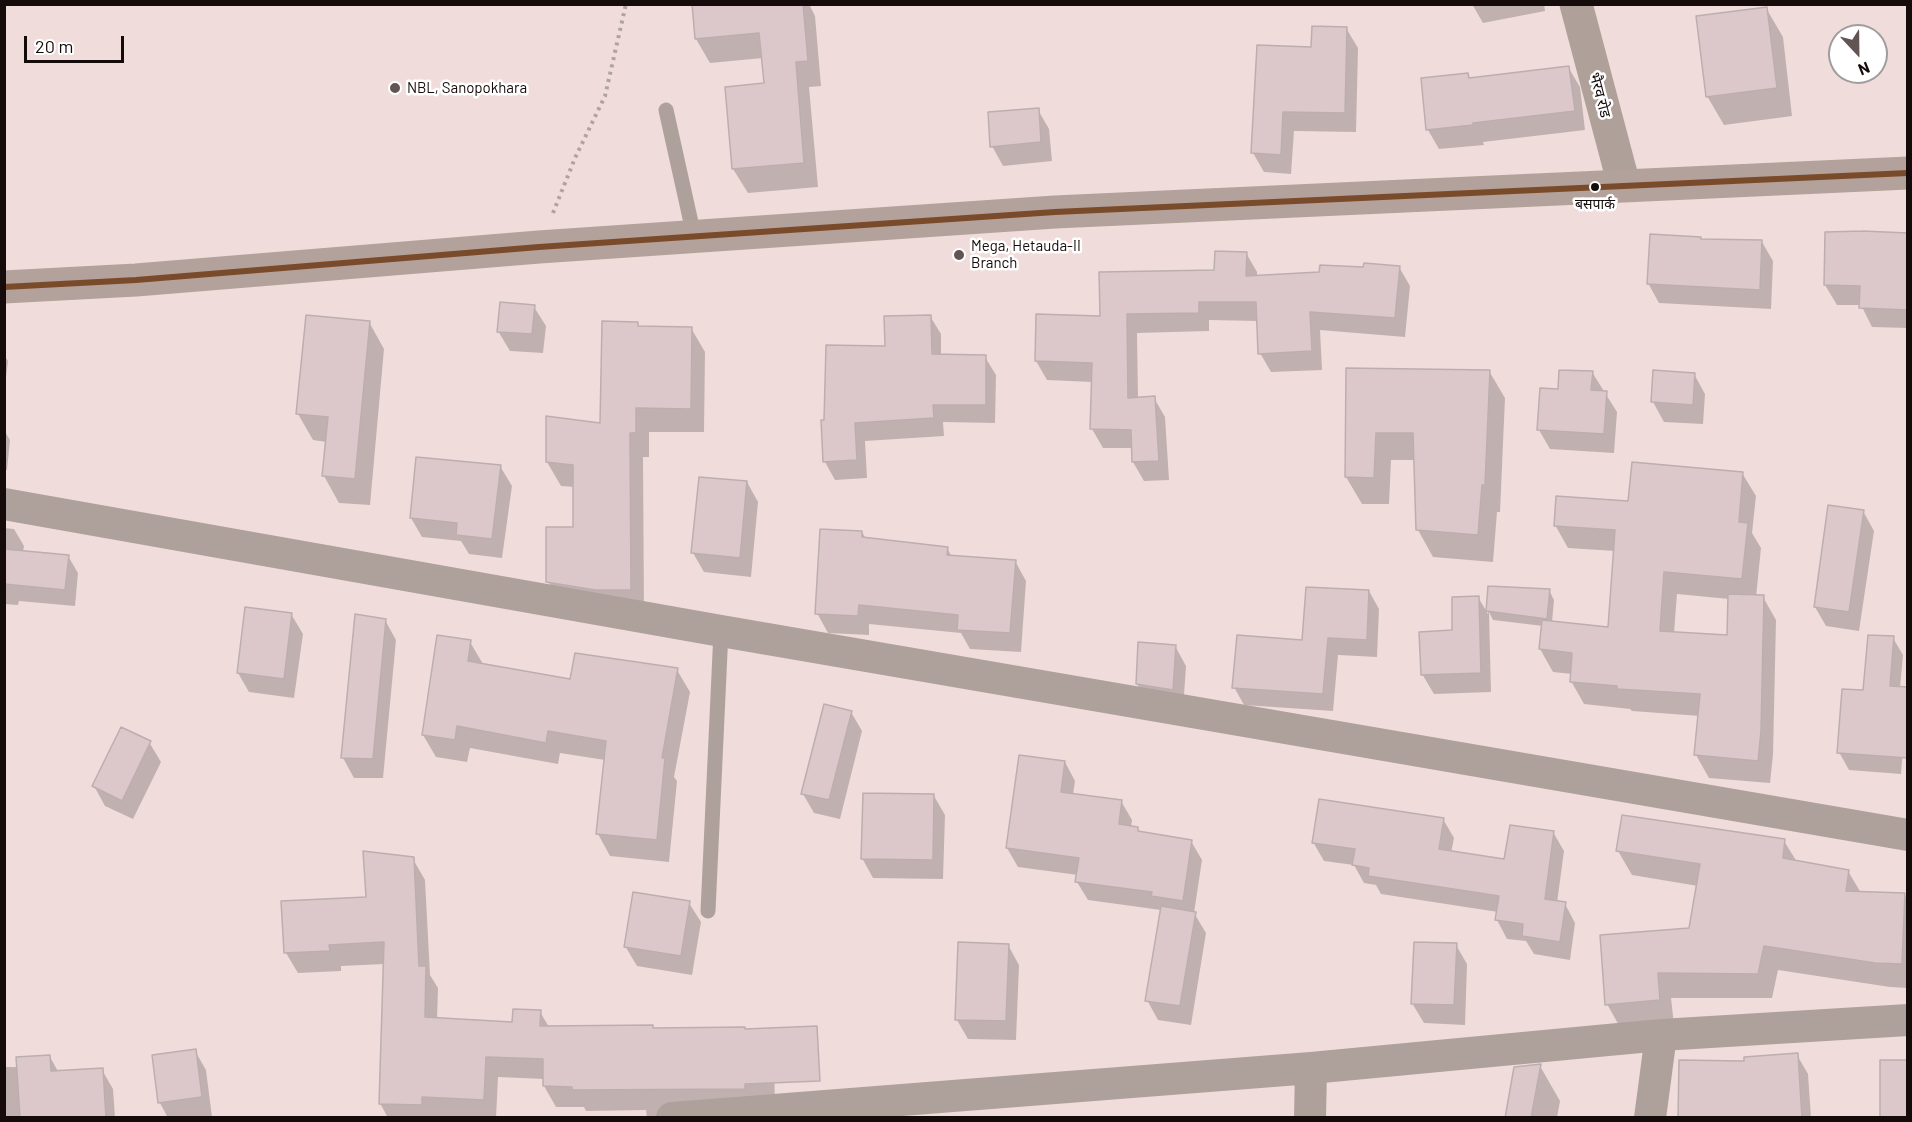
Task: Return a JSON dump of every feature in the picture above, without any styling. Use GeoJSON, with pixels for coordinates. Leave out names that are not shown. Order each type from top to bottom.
{"type":"FeatureCollection","features":[{"type":"Feature","properties":{"kind":"main road","name":"भैरव रोड"},"geometry":{"type":"LineString","coordinates":[[1576,4],[1623,185]]}},
{"type":"Feature","properties":{"kind":"main road"},"geometry":{"type":"LineString","coordinates":[[4,288],[136,280],[538,247],[1055,212],[1908,173]]}},
{"type":"Feature","properties":{"kind":"street"},"geometry":{"type":"LineString","coordinates":[[4,504],[721,631],[1908,835]]}},
{"type":"Feature","properties":{"kind":"street"},"geometry":{"type":"LineString","coordinates":[[672,1118],[1311,1068],[1661,1035],[1908,1020]]}},
{"type":"Feature","properties":{"kind":"street"},"geometry":{"type":"LineString","coordinates":[[1650,1118],[1661,1035]]}},
{"type":"Feature","properties":{"kind":"street"},"geometry":{"type":"LineString","coordinates":[[1310,1118],[1311,1068]]}},
{"type":"Feature","properties":{"kind":"lane"},"geometry":{"type":"LineString","coordinates":[[666,110],[694,236]]}},
{"type":"Feature","properties":{"kind":"lane"},"geometry":{"type":"LineString","coordinates":[[708,911],[721,631]]}},
{"type":"Feature","properties":{"kind":"path"},"geometry":{"type":"LineString","coordinates":[[538,247],[575,158],[605,96],[626,4]]}},
{"type":"Feature","properties":{"kind":"building"},"geometry":{"type":"Polygon","coordinates":[[[692,4],[803,4],[808,61],[796,62],[804,163],[732,169],[725,87],[764,83],[759,33],[695,39],[692,4]]]}},
{"type":"Feature","properties":{"kind":"building"},"geometry":{"type":"Polygon","coordinates":[[[1767,7],[1777,88],[1706,97],[1696,16],[1767,7]]]}},
{"type":"Feature","properties":{"kind":"building"},"geometry":{"type":"Polygon","coordinates":[[[1312,26],[1347,27],[1345,113],[1283,112],[1281,155],[1251,153],[1257,45],[1311,47],[1312,26]]]}},
{"type":"Feature","properties":{"kind":"building"},"geometry":{"type":"Polygon","coordinates":[[[1569,66],[1575,111],[1426,130],[1421,78],[1468,73],[1469,78],[1569,66]]]}},
{"type":"Feature","properties":{"kind":"building"},"geometry":{"type":"Polygon","coordinates":[[[1039,108],[1041,142],[990,147],[988,112],[1039,108]]]}},
{"type":"Feature","properties":{"kind":"building"},"geometry":{"type":"Polygon","coordinates":[[[1825,232],[1908,233],[1908,310],[1859,308],[1860,286],[1824,285],[1825,232]]]}},
{"type":"Feature","properties":{"kind":"building"},"geometry":{"type":"Polygon","coordinates":[[[1650,234],[1701,237],[1701,239],[1762,240],[1760,290],[1647,284],[1650,234]]]}},
{"type":"Feature","properties":{"kind":"building"},"geometry":{"type":"Polygon","coordinates":[[[1215,251],[1247,252],[1246,276],[1319,272],[1320,265],[1363,267],[1364,263],[1400,266],[1395,318],[1310,312],[1312,351],[1258,354],[1256,302],[1199,302],[1199,313],[1127,314],[1128,398],[1155,396],[1159,461],[1132,462],[1131,430],[1090,429],[1092,363],[1035,361],[1036,314],[1100,316],[1099,272],[1214,270],[1215,251]]]}},
{"type":"Feature","properties":{"kind":"building"},"geometry":{"type":"Polygon","coordinates":[[[500,302],[535,305],[532,334],[497,332],[500,302]]]}},
{"type":"Feature","properties":{"kind":"building"},"geometry":{"type":"Polygon","coordinates":[[[306,315],[370,321],[355,479],[322,476],[328,417],[296,414],[306,315]]]}},
{"type":"Feature","properties":{"kind":"building"},"geometry":{"type":"Polygon","coordinates":[[[931,315],[932,354],[986,355],[986,405],[933,405],[934,418],[855,423],[857,460],[823,462],[821,420],[824,420],[826,345],[885,346],[884,316],[931,315]]]}},
{"type":"Feature","properties":{"kind":"building"},"geometry":{"type":"Polygon","coordinates":[[[602,321],[638,322],[638,326],[692,327],[691,409],[636,408],[636,433],[630,433],[631,590],[595,590],[546,582],[546,527],[573,527],[573,465],[546,462],[546,416],[600,423],[602,321]]]}},
{"type":"Feature","properties":{"kind":"building"},"geometry":{"type":"Polygon","coordinates":[[[1346,368],[1490,370],[1485,485],[1482,485],[1478,535],[1416,530],[1413,433],[1376,433],[1374,478],[1345,477],[1346,368]]]}},
{"type":"Feature","properties":{"kind":"building"},"geometry":{"type":"Polygon","coordinates":[[[1559,370],[1593,371],[1591,390],[1607,391],[1604,434],[1537,430],[1540,388],[1558,389],[1559,370]]]}},
{"type":"Feature","properties":{"kind":"building"},"geometry":{"type":"Polygon","coordinates":[[[1653,370],[1695,373],[1693,405],[1651,402],[1653,370]]]}},
{"type":"Feature","properties":{"kind":"building"},"geometry":{"type":"Polygon","coordinates":[[[416,457],[501,465],[492,539],[456,535],[457,523],[410,518],[416,457]]]}},
{"type":"Feature","properties":{"kind":"building"},"geometry":{"type":"Polygon","coordinates":[[[1632,462],[1743,472],[1739,522],[1748,523],[1742,579],[1664,572],[1660,631],[1727,635],[1728,594],[1764,595],[1761,731],[1758,761],[1694,755],[1700,694],[1617,689],[1617,686],[1570,682],[1572,653],[1539,649],[1542,620],[1608,627],[1615,530],[1554,526],[1556,496],[1628,501],[1632,462]]]}},
{"type":"Feature","properties":{"kind":"building"},"geometry":{"type":"Polygon","coordinates":[[[699,477],[747,481],[740,558],[691,553],[699,477]]]}},
{"type":"Feature","properties":{"kind":"building"},"geometry":{"type":"Polygon","coordinates":[[[1828,505],[1864,510],[1849,612],[1814,607],[1828,505]]]}},
{"type":"Feature","properties":{"kind":"building"},"geometry":{"type":"Polygon","coordinates":[[[820,529],[862,531],[862,537],[948,547],[947,555],[1016,560],[1010,633],[957,630],[958,615],[859,605],[858,616],[815,614],[820,529]]]}},
{"type":"Feature","properties":{"kind":"building"},"geometry":{"type":"Polygon","coordinates":[[[4,549],[69,555],[65,590],[4,584],[4,549]]]}},
{"type":"Feature","properties":{"kind":"building"},"geometry":{"type":"Polygon","coordinates":[[[1488,586],[1550,589],[1547,619],[1486,611],[1488,586]]]}},
{"type":"Feature","properties":{"kind":"building"},"geometry":{"type":"Polygon","coordinates":[[[1306,587],[1369,590],[1367,640],[1328,638],[1323,694],[1232,688],[1237,635],[1302,640],[1306,587]]]}},
{"type":"Feature","properties":{"kind":"building"},"geometry":{"type":"Polygon","coordinates":[[[1479,596],[1481,673],[1421,675],[1419,632],[1452,630],[1452,597],[1479,596]]]}},
{"type":"Feature","properties":{"kind":"building"},"geometry":{"type":"Polygon","coordinates":[[[245,607],[292,613],[284,679],[237,673],[245,607]]]}},
{"type":"Feature","properties":{"kind":"building"},"geometry":{"type":"Polygon","coordinates":[[[355,614],[386,619],[373,759],[341,758],[355,614]]]}},
{"type":"Feature","properties":{"kind":"building"},"geometry":{"type":"Polygon","coordinates":[[[437,635],[471,640],[468,661],[570,679],[575,653],[678,668],[662,758],[665,758],[657,840],[596,834],[606,741],[548,731],[546,743],[457,726],[455,740],[422,735],[437,635]]]}},
{"type":"Feature","properties":{"kind":"building"},"geometry":{"type":"Polygon","coordinates":[[[1868,635],[1894,636],[1890,686],[1908,687],[1908,758],[1837,753],[1842,689],[1863,690],[1868,635]]]}},
{"type":"Feature","properties":{"kind":"building"},"geometry":{"type":"Polygon","coordinates":[[[1138,642],[1176,645],[1173,690],[1136,684],[1138,642]]]}},
{"type":"Feature","properties":{"kind":"building"},"geometry":{"type":"Polygon","coordinates":[[[824,704],[852,711],[829,800],[801,794],[824,704]]]}},
{"type":"Feature","properties":{"kind":"building"},"geometry":{"type":"Polygon","coordinates":[[[121,727],[151,741],[122,801],[92,786],[121,727]]]}},
{"type":"Feature","properties":{"kind":"building"},"geometry":{"type":"Polygon","coordinates":[[[1019,755],[1065,761],[1061,792],[1122,800],[1119,824],[1138,827],[1138,831],[1192,840],[1183,901],[1151,896],[1152,892],[1075,882],[1079,858],[1006,848],[1019,755]]]}},
{"type":"Feature","properties":{"kind":"building"},"geometry":{"type":"Polygon","coordinates":[[[863,793],[934,794],[933,860],[861,859],[863,793]]]}},
{"type":"Feature","properties":{"kind":"building"},"geometry":{"type":"Polygon","coordinates":[[[1319,799],[1444,818],[1439,849],[1504,859],[1510,825],[1554,831],[1545,899],[1566,902],[1560,942],[1522,936],[1523,924],[1495,920],[1499,896],[1368,876],[1369,868],[1352,865],[1355,849],[1312,843],[1319,799]]]}},
{"type":"Feature","properties":{"kind":"building"},"geometry":{"type":"Polygon","coordinates":[[[1622,815],[1785,839],[1783,858],[1849,870],[1846,891],[1905,893],[1902,964],[1875,963],[1764,946],[1758,974],[1658,973],[1660,1000],[1605,1005],[1600,935],[1689,928],[1700,864],[1616,851],[1622,815]]]}},
{"type":"Feature","properties":{"kind":"building"},"geometry":{"type":"Polygon","coordinates":[[[363,851],[414,857],[419,966],[426,966],[425,1017],[512,1022],[513,1009],[541,1010],[540,1026],[653,1025],[653,1028],[745,1027],[745,1029],[817,1026],[820,1081],[745,1084],[745,1089],[572,1090],[572,1087],[543,1086],[543,1059],[486,1057],[484,1100],[422,1097],[422,1105],[379,1104],[384,942],[329,945],[330,951],[284,953],[281,901],[366,897],[363,851]]]}},
{"type":"Feature","properties":{"kind":"building"},"geometry":{"type":"Polygon","coordinates":[[[633,892],[690,901],[681,956],[624,947],[633,892]]]}},
{"type":"Feature","properties":{"kind":"building"},"geometry":{"type":"Polygon","coordinates":[[[1161,906],[1196,912],[1180,1006],[1145,1001],[1161,906]]]}},
{"type":"Feature","properties":{"kind":"building"},"geometry":{"type":"Polygon","coordinates":[[[958,942],[1009,944],[1006,1021],[955,1020],[958,942]]]}},
{"type":"Feature","properties":{"kind":"building"},"geometry":{"type":"Polygon","coordinates":[[[1414,942],[1457,943],[1454,1005],[1411,1004],[1414,942]]]}},
{"type":"Feature","properties":{"kind":"building"},"geometry":{"type":"Polygon","coordinates":[[[196,1049],[202,1097],[158,1103],[152,1055],[196,1049]]]}},
{"type":"Feature","properties":{"kind":"building"},"geometry":{"type":"Polygon","coordinates":[[[1798,1053],[1802,1118],[1678,1118],[1679,1060],[1744,1061],[1744,1057],[1798,1053]]]}},
{"type":"Feature","properties":{"kind":"building"},"geometry":{"type":"Polygon","coordinates":[[[50,1055],[51,1071],[103,1068],[106,1118],[20,1118],[16,1057],[50,1055]]]}},
{"type":"Feature","properties":{"kind":"building"},"geometry":{"type":"Polygon","coordinates":[[[1880,1060],[1908,1060],[1908,1118],[1880,1118],[1880,1060]]]}},
{"type":"Feature","properties":{"kind":"building"},"geometry":{"type":"Polygon","coordinates":[[[1541,1064],[1531,1118],[1505,1118],[1514,1067],[1541,1064]]]}},
{"type":"Feature","properties":{"kind":"transit line"},"geometry":{"type":"LineString","coordinates":[[4,287],[136,280],[539,247],[1055,212],[1908,173]]}},
{"type":"Feature","properties":{"kind":"place","name":"NBL, Sanopokhara"},"geometry":{"type":"Point","coordinates":[395,88]}},
{"type":"Feature","properties":{"kind":"place","name":"बसपार्क"},"geometry":{"type":"Point","coordinates":[1595,187]}},
{"type":"Feature","properties":{"kind":"place","name":"Mega, Hetauda-II Branch"},"geometry":{"type":"Point","coordinates":[959,255]}}]}
